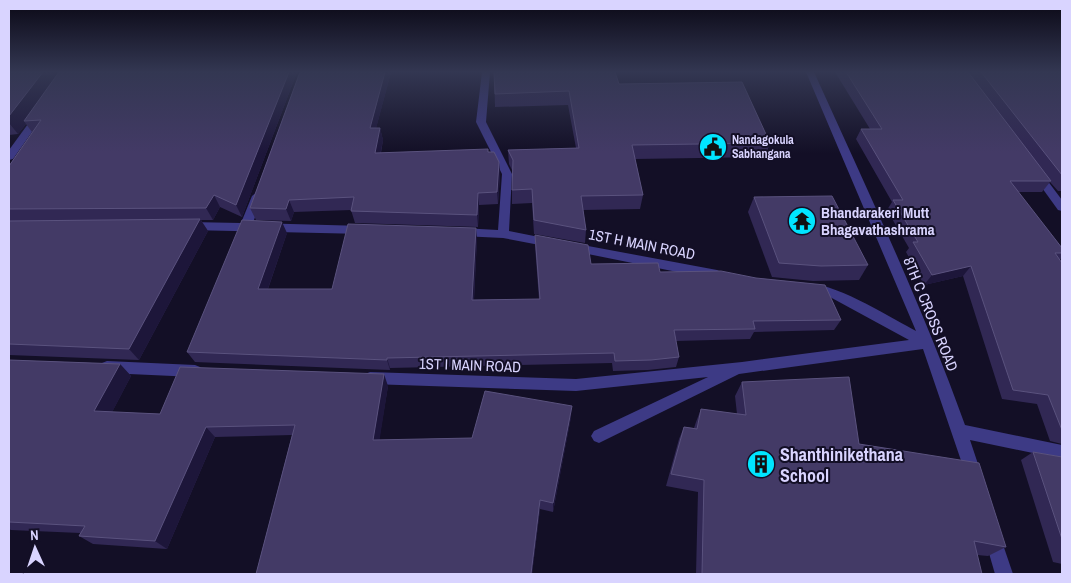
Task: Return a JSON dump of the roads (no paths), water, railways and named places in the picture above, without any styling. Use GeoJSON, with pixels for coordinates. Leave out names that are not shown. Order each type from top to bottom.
{"type":"FeatureCollection","features":[{"type":"Feature","properties":{"kind":"street"},"geometry":{"type":"LineString","coordinates":[[483,99],[481,122],[507,174],[502,234]]}},
{"type":"Feature","properties":{"kind":"street","name":"8TH C CROSS ROAD"},"geometry":{"type":"LineString","coordinates":[[822,99],[927,343],[960,432],[978,489]]}},
{"type":"Feature","properties":{"kind":"street"},"geometry":{"type":"LineString","coordinates":[[9,157],[47,103]]}},
{"type":"Feature","properties":{"kind":"street"},"geometry":{"type":"LineString","coordinates":[[1032,167],[1062,207]]}},
{"type":"Feature","properties":{"kind":"street"},"geometry":{"type":"LineString","coordinates":[[246,226],[259,190]]}},
{"type":"Feature","properties":{"kind":"street"},"geometry":{"type":"LineString","coordinates":[[178,226],[374,230]]}},
{"type":"Feature","properties":{"kind":"street","name":"1ST H MAIN ROAD"},"geometry":{"type":"LineString","coordinates":[[453,232],[502,234],[732,278]]}},
{"type":"Feature","properties":{"kind":"street"},"geometry":{"type":"LineString","coordinates":[[795,286],[821,289],[834,294],[927,343]]}},
{"type":"Feature","properties":{"kind":"street","name":"1ST I MAIN ROAD"},"geometry":{"type":"LineString","coordinates":[[358,377],[576,385],[742,368],[927,343]]}},
{"type":"Feature","properties":{"kind":"street"},"geometry":{"type":"LineString","coordinates":[[96,366],[211,372]]}},
{"type":"Feature","properties":{"kind":"street"},"geometry":{"type":"LineString","coordinates":[[599,436],[742,368]]}},
{"type":"Feature","properties":{"kind":"street"},"geometry":{"type":"LineString","coordinates":[[960,432],[1062,452]]}},
{"type":"Feature","properties":{"kind":"street"},"geometry":{"type":"LineString","coordinates":[[986,517],[1004,574]]}},
{"type":"Feature","properties":{"kind":"place","name":"Nandagokula Sabhangana"},"geometry":{"type":"Point","coordinates":[713,147]}},
{"type":"Feature","properties":{"kind":"place","name":"Bhandarakeri Mutt Bhagavathashrama"},"geometry":{"type":"Point","coordinates":[802,221]}},
{"type":"Feature","properties":{"kind":"place","name":"Shanthinikethana School"},"geometry":{"type":"Point","coordinates":[761,464]}}]}
